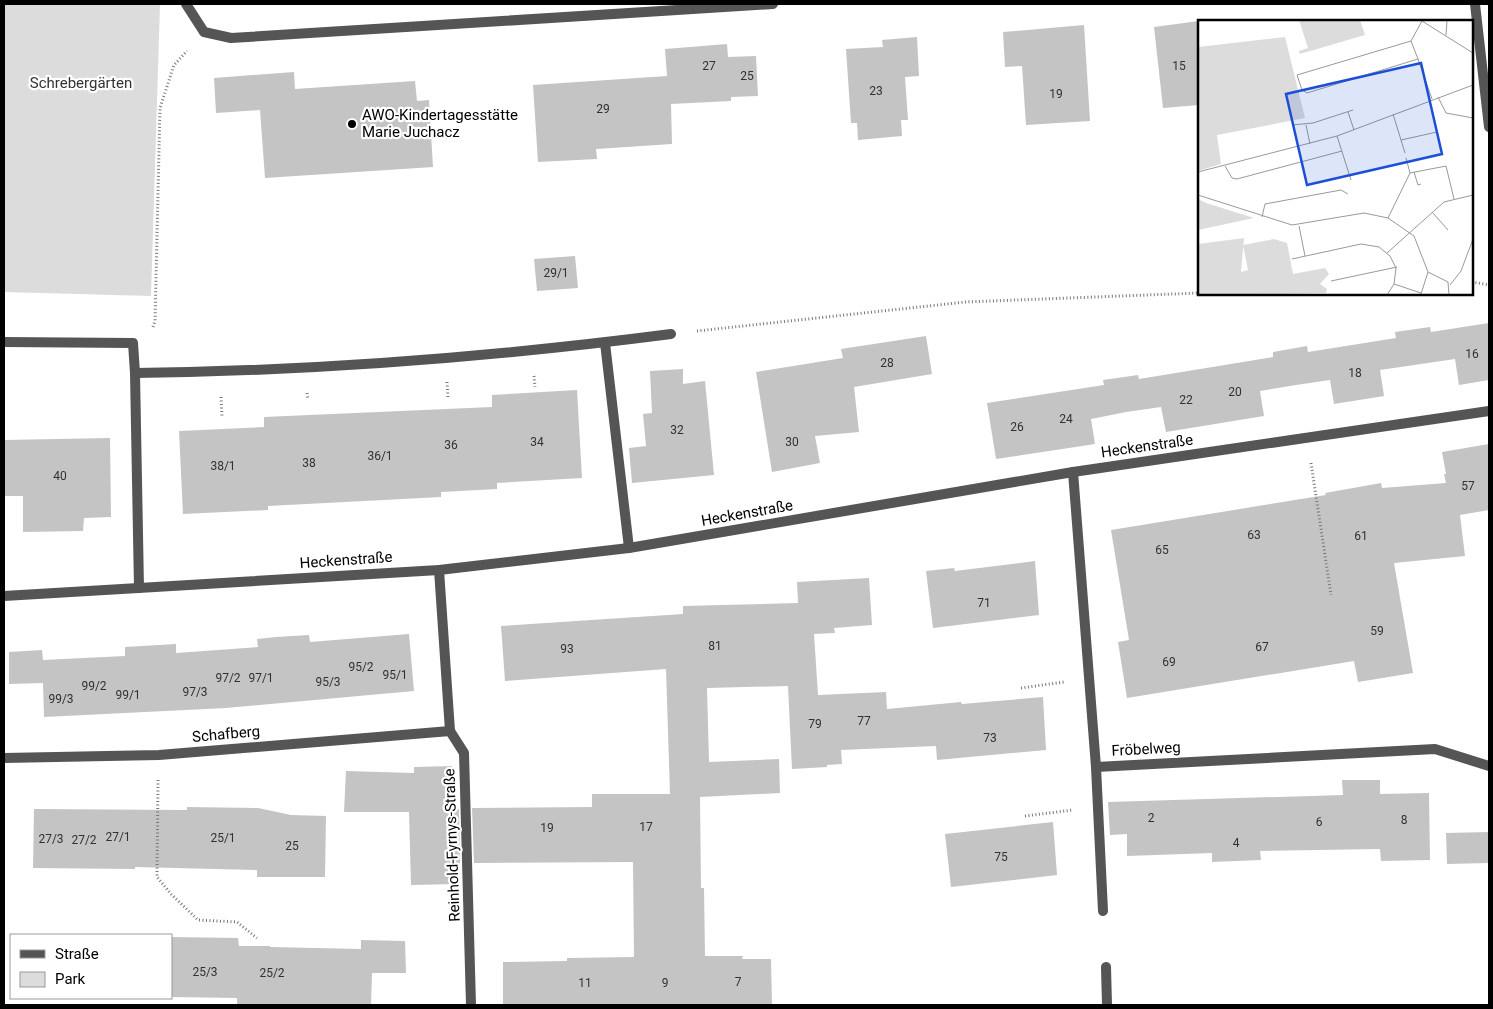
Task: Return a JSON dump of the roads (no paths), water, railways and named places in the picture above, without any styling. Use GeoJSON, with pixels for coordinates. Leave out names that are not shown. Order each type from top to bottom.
{"type":"FeatureCollection","features":[{"type":"Feature","properties":{"kind":"street"},"geometry":{"type":"LineString","coordinates":[[186,4],[204,32],[231,38],[773,4]]}},
{"type":"Feature","properties":{"kind":"street"},"geometry":{"type":"LineString","coordinates":[[1475,4],[1489,127]]}},
{"type":"Feature","properties":{"kind":"street"},"geometry":{"type":"LineString","coordinates":[[135,372],[220,372],[446,359],[605,343],[671,334]]}},
{"type":"Feature","properties":{"kind":"street"},"geometry":{"type":"LineString","coordinates":[[4,342],[133,343],[139,588]]}},
{"type":"Feature","properties":{"kind":"street"},"geometry":{"type":"LineString","coordinates":[[605,343],[629,548]]}},
{"type":"Feature","properties":{"kind":"street","name":"Heckenstraße"},"geometry":{"type":"LineString","coordinates":[[4,596],[439,570],[629,548],[1074,472],[1489,411]]}},
{"type":"Feature","properties":{"kind":"street","name":"Fröbelweg"},"geometry":{"type":"LineString","coordinates":[[1074,472],[1096,766],[1435,749],[1489,766]]}},
{"type":"Feature","properties":{"kind":"street","name":"Reinhold-Fyrnys-Straße"},"geometry":{"type":"LineString","coordinates":[[439,570],[450,731],[464,753],[471,1005]]}},
{"type":"Feature","properties":{"kind":"street","name":"Schafberg"},"geometry":{"type":"LineString","coordinates":[[4,758],[158,754],[450,731]]}},
{"type":"Feature","properties":{"kind":"street"},"geometry":{"type":"LineString","coordinates":[[1096,766],[1103,911]]}},
{"type":"Feature","properties":{"kind":"street"},"geometry":{"type":"LineString","coordinates":[[1106,967],[1107,1005]]}},
{"type":"Feature","properties":{"kind":"place","name":"AWO-Kindertagesstätte Marie Juchacz"},"geometry":{"type":"Point","coordinates":[352,124]}},
{"type":"Feature","properties":{"kind":"park label","name":"Schrebergärten"},"geometry":{"type":"Point","coordinates":[81,83]}}]}
